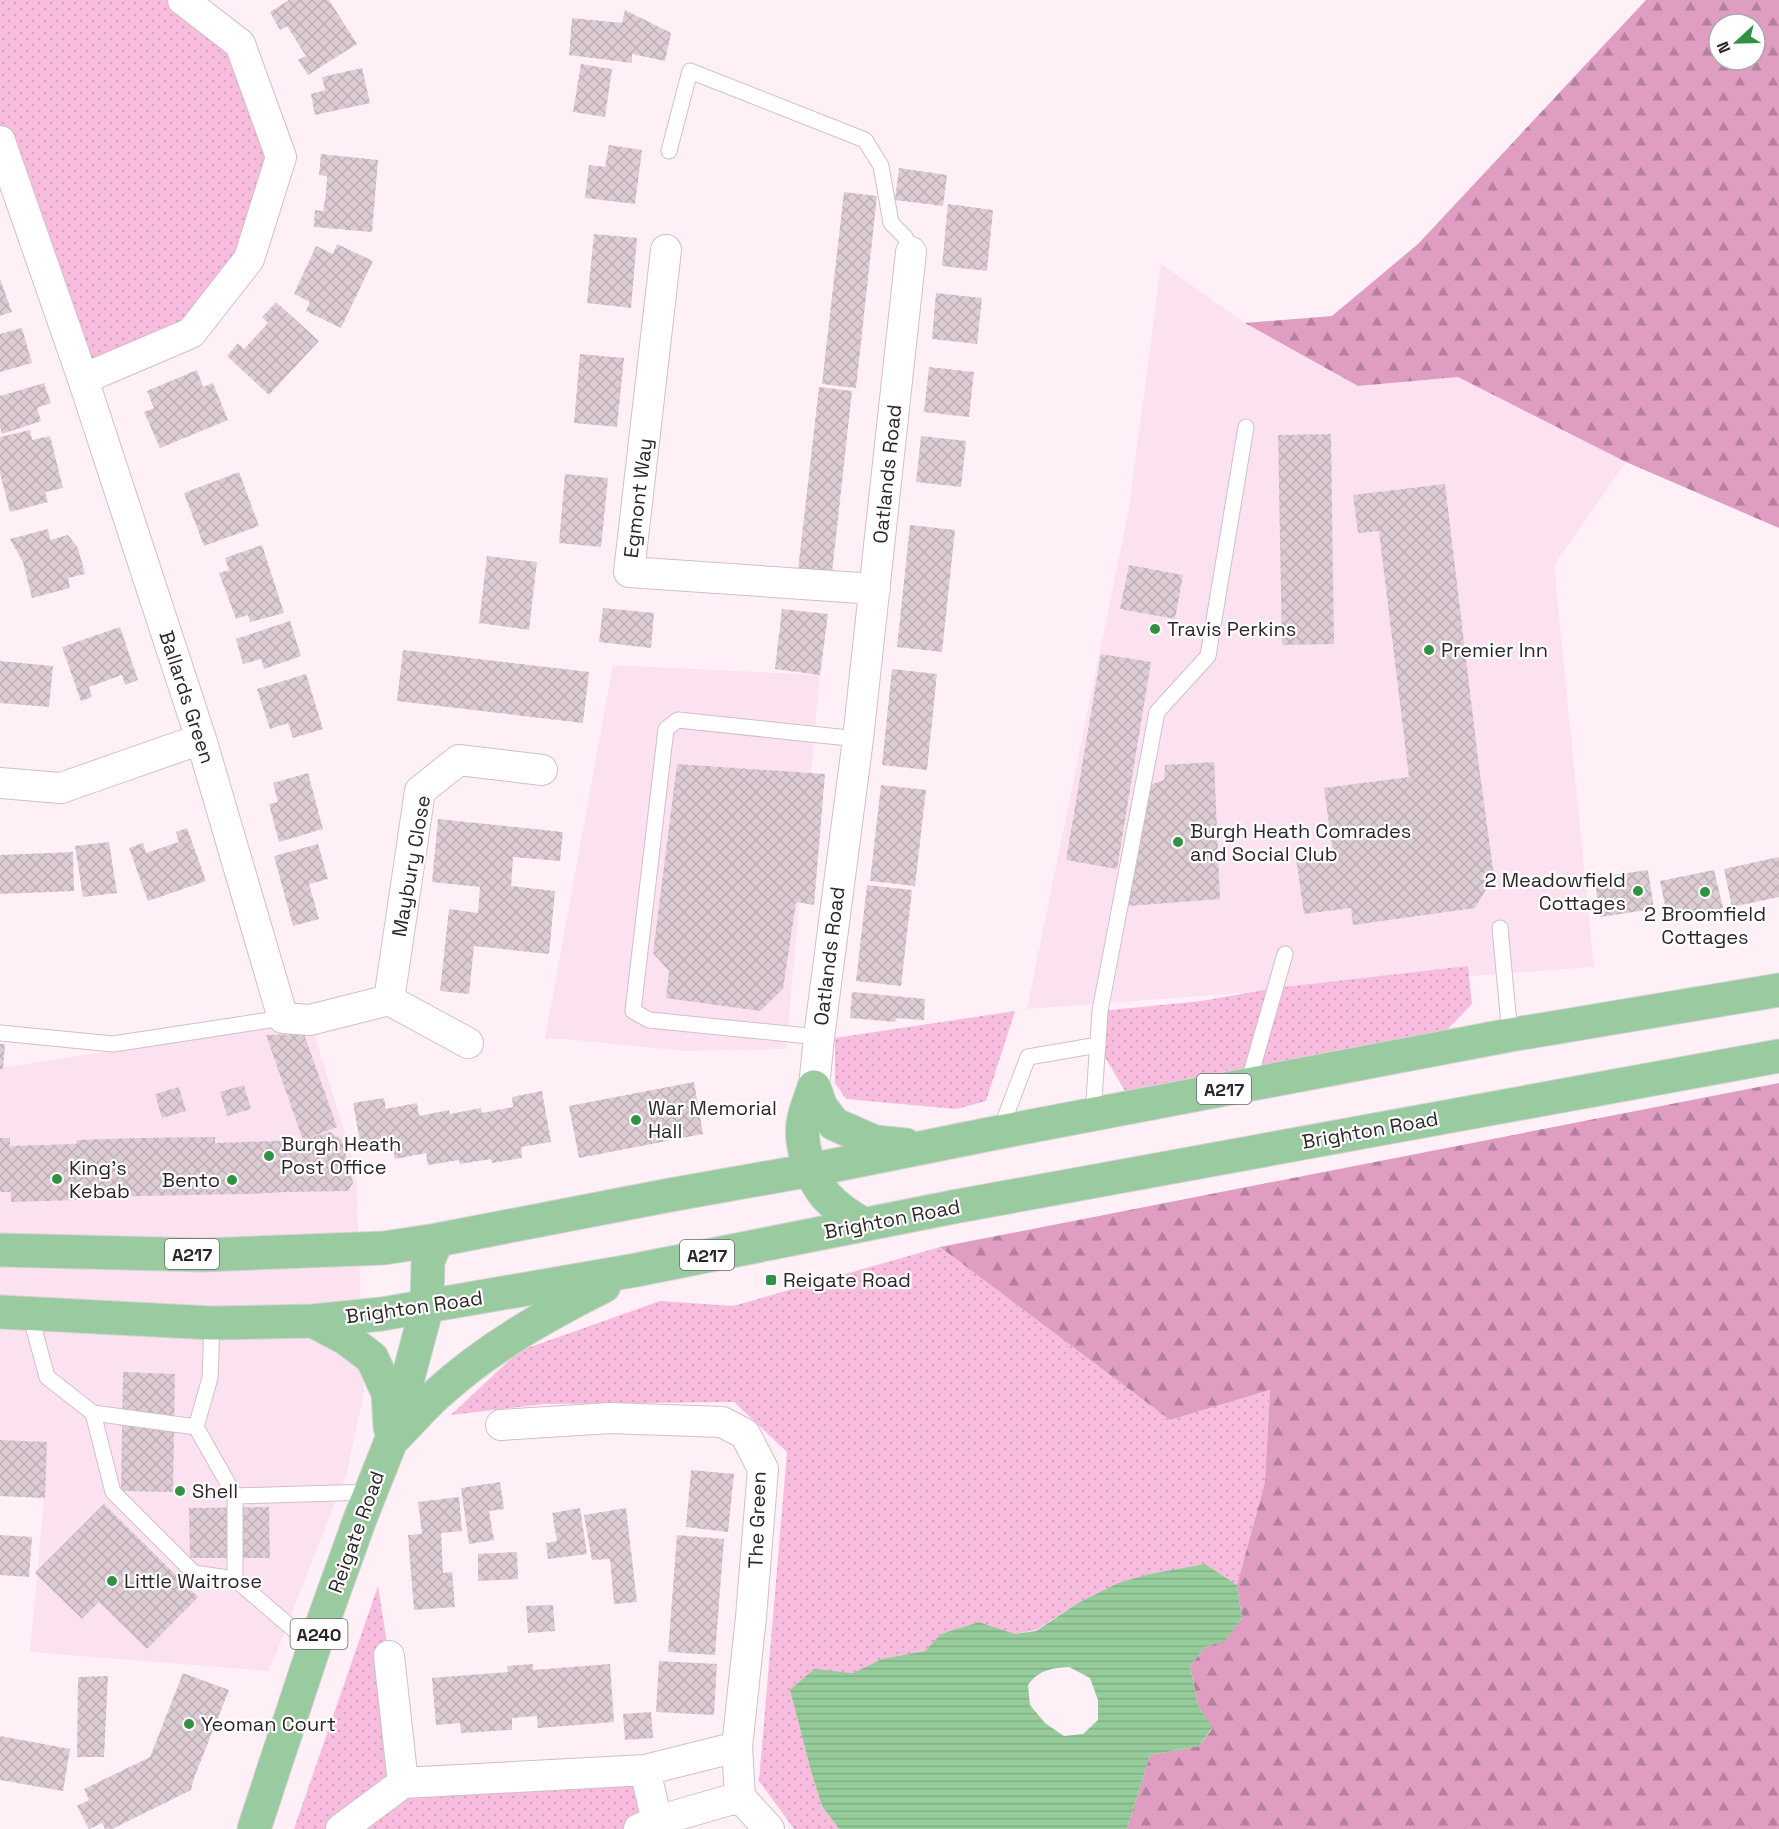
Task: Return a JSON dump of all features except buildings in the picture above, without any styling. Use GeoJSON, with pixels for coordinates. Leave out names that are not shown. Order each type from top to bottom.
{"type":"FeatureCollection","features":[{"type":"Feature","properties":{"kind":"highway","name":"A217"},"geometry":{"type":"LineString","coordinates":[[0,1250],[203,1255],[384,1248],[811,1170],[925,1146],[1510,1035],[1779,990]]}},
{"type":"Feature","properties":{"kind":"highway","name":"Brighton Road"},"geometry":{"type":"LineString","coordinates":[[15,1313],[212,1323],[313,1321],[382,1314],[636,1270],[965,1204],[1779,1056]]}},
{"type":"Feature","properties":{"kind":"highway"},"geometry":{"type":"LineString","coordinates":[[814,1087],[821,1107],[834,1124],[875,1142],[925,1146]]}},
{"type":"Feature","properties":{"kind":"highway"},"geometry":{"type":"LineString","coordinates":[[814,1087],[803,1120],[803,1141],[811,1170],[825,1195],[843,1212],[863,1224]]}},
{"type":"Feature","properties":{"kind":"highway","name":"A240"},"geometry":{"type":"LineString","coordinates":[[391,1441],[427,1307],[428,1261],[437,1240]]}},
{"type":"Feature","properties":{"kind":"highway"},"geometry":{"type":"LineString","coordinates":[[384,1248],[401,1258],[413,1270],[423,1286],[427,1307]]}},
{"type":"Feature","properties":{"kind":"highway"},"geometry":{"type":"LineString","coordinates":[[391,1441],[437,1394],[505,1341],[565,1306],[636,1270]]}},
{"type":"Feature","properties":{"kind":"highway"},"geometry":{"type":"LineString","coordinates":[[313,1321],[348,1339],[372,1358],[388,1393],[391,1441]]}},
{"type":"Feature","properties":{"kind":"highway","name":"Reigate Road"},"geometry":{"type":"LineString","coordinates":[[254,1829],[314,1647],[370,1492],[391,1441]]}},
{"type":"Feature","properties":{"kind":"street"},"geometry":{"type":"LineString","coordinates":[[83,380],[191,333],[249,259],[281,157],[240,44],[183,0]]}},
{"type":"Feature","properties":{"kind":"street","name":"Ballards Green"},"geometry":{"type":"LineString","coordinates":[[0,141],[6,176],[83,380],[201,739],[283,1018]]}},
{"type":"Feature","properties":{"kind":"street","name":"Egmont Way"},"geometry":{"type":"LineString","coordinates":[[666,250],[629,572],[875,589]]}},
{"type":"Feature","properties":{"kind":"street","name":"Oatlands Road"},"geometry":{"type":"LineString","coordinates":[[814,1087],[858,739],[911,252]]}},
{"type":"Feature","properties":{"kind":"street"},"geometry":{"type":"LineString","coordinates":[[0,783],[61,788],[201,739]]}},
{"type":"Feature","properties":{"kind":"street","name":"Maybury Close"},"geometry":{"type":"LineString","coordinates":[[389,1000],[420,791],[459,760],[542,770]]}},
{"type":"Feature","properties":{"kind":"street"},"geometry":{"type":"LineString","coordinates":[[283,1018],[310,1020],[389,1000],[468,1043]]}},
{"type":"Feature","properties":{"kind":"street","name":"The Green"},"geometry":{"type":"LineString","coordinates":[[501,1425],[610,1418],[722,1422],[745,1434],[763,1469],[751,1617],[737,1747],[740,1797]]}},
{"type":"Feature","properties":{"kind":"street"},"geometry":{"type":"LineString","coordinates":[[389,1656],[403,1782]]}},
{"type":"Feature","properties":{"kind":"street"},"geometry":{"type":"LineString","coordinates":[[340,1829],[403,1782],[645,1770],[737,1747]]}},
{"type":"Feature","properties":{"kind":"street"},"geometry":{"type":"LineString","coordinates":[[645,1770],[648,1825],[740,1797],[769,1829]]}},
{"type":"Feature","properties":{"kind":"lane","name":"Oatlands Road"},"geometry":{"type":"LineString","coordinates":[[669,150],[690,71],[865,140],[881,166],[891,223],[905,237],[911,252]]}},
{"type":"Feature","properties":{"kind":"lane"},"geometry":{"type":"LineString","coordinates":[[1093,1114],[1100,1011],[1156,712],[1208,656],[1246,427]]}},
{"type":"Feature","properties":{"kind":"lane"},"geometry":{"type":"LineString","coordinates":[[819,1037],[649,1020],[633,1011],[666,729],[678,720],[858,739]]}},
{"type":"Feature","properties":{"kind":"lane"},"geometry":{"type":"LineString","coordinates":[[1500,927],[1510,1035]]}},
{"type":"Feature","properties":{"kind":"lane"},"geometry":{"type":"LineString","coordinates":[[1248,1084],[1285,954]]}},
{"type":"Feature","properties":{"kind":"lane"},"geometry":{"type":"LineString","coordinates":[[0,1033],[113,1044],[283,1018]]}},
{"type":"Feature","properties":{"kind":"lane"},"geometry":{"type":"LineString","coordinates":[[1000,1132],[1028,1057],[1098,1044]]}},
{"type":"Feature","properties":{"kind":"lane"},"geometry":{"type":"LineString","coordinates":[[15,1313],[47,1377],[93,1413],[196,1427]]}},
{"type":"Feature","properties":{"kind":"lane"},"geometry":{"type":"LineString","coordinates":[[212,1323],[210,1378],[196,1427],[235,1496],[235,1579]]}},
{"type":"Feature","properties":{"kind":"lane"},"geometry":{"type":"LineString","coordinates":[[93,1413],[113,1492],[194,1573],[235,1579],[314,1647]]}},
{"type":"Feature","properties":{"kind":"lane"},"geometry":{"type":"LineString","coordinates":[[235,1496],[370,1492]]}},
{"type":"Feature","properties":{"kind":"shaded area"},"geometry":{"type":"Polygon","coordinates":[[[0,0],[183,0],[240,44],[281,157],[249,259],[191,333],[83,379],[0,141],[0,0]]]}},
{"type":"Feature","properties":{"kind":"shaded area"},"geometry":{"type":"Polygon","coordinates":[[[1161,264],[1245,323],[1358,386],[1458,377],[1626,462],[1554,565],[1594,967],[1027,1009],[1129,508],[1161,264]]]}},
{"type":"Feature","properties":{"kind":"shaded area"},"geometry":{"type":"Polygon","coordinates":[[[613,665],[820,675],[786,1049],[685,1051],[545,1039],[613,665]]]}},
{"type":"Feature","properties":{"kind":"shaded area"},"geometry":{"type":"Polygon","coordinates":[[[1468,966],[1472,1004],[1445,1032],[1126,1093],[1098,1045],[1100,1011],[1202,1001],[1275,988],[1468,966]]]}},
{"type":"Feature","properties":{"kind":"shaded area"},"geometry":{"type":"Polygon","coordinates":[[[1015,1011],[986,1101],[956,1109],[846,1099],[835,1083],[835,1038],[1015,1011]]]}},
{"type":"Feature","properties":{"kind":"shaded area"},"geometry":{"type":"Polygon","coordinates":[[[310,1020],[356,1170],[364,1392],[347,1472],[277,1651],[268,1671],[30,1652],[44,1498],[0,1496],[0,1068],[310,1020]]]}},
{"type":"Feature","properties":{"kind":"shaded area"},"geometry":{"type":"Polygon","coordinates":[[[940,1247],[1170,1420],[1270,1390],[1265,1482],[1237,1585],[1205,1564],[1149,1574],[1118,1583],[1078,1603],[1036,1630],[1015,1634],[979,1622],[941,1634],[925,1651],[882,1659],[853,1673],[814,1670],[790,1690],[822,1806],[839,1829],[794,1829],[759,1781],[787,1452],[734,1402],[544,1404],[451,1415],[519,1351],[660,1301],[733,1306],[940,1247]]]}},
{"type":"Feature","properties":{"kind":"shaded area"},"geometry":{"type":"Polygon","coordinates":[[[1205,1564],[1237,1585],[1242,1618],[1225,1641],[1205,1647],[1190,1666],[1198,1705],[1212,1728],[1199,1746],[1150,1755],[1127,1829],[839,1829],[822,1806],[790,1690],[814,1669],[853,1673],[882,1659],[925,1651],[941,1634],[979,1622],[1015,1634],[1036,1631],[1078,1603],[1118,1583],[1149,1574],[1205,1564]],[[1069,1667],[1046,1671],[1028,1685],[1030,1705],[1045,1723],[1064,1736],[1083,1734],[1098,1720],[1098,1700],[1090,1678],[1069,1667]]]}},
{"type":"Feature","properties":{"kind":"shaded area"},"geometry":{"type":"Polygon","coordinates":[[[378,1586],[389,1656],[403,1782],[645,1770],[641,1829],[294,1829],[378,1586]]]}},
{"type":"Feature","properties":{"kind":"green space"},"geometry":{"type":"Polygon","coordinates":[[[1646,0],[1779,0],[1779,528],[1626,462],[1458,377],[1358,386],[1245,323],[1332,316],[1418,244],[1646,0]]]}},
{"type":"Feature","properties":{"kind":"green space"},"geometry":{"type":"Polygon","coordinates":[[[1779,1083],[1779,1829],[1127,1829],[1150,1755],[1199,1746],[1212,1729],[1198,1705],[1190,1666],[1205,1647],[1225,1640],[1242,1618],[1237,1585],[1265,1482],[1270,1390],[1170,1420],[940,1247],[1779,1083]]]}},
{"type":"Feature","properties":{"kind":"place","name":"Travis Perkins"},"geometry":{"type":"Point","coordinates":[1155,629]}},
{"type":"Feature","properties":{"kind":"place","name":"Premier Inn"},"geometry":{"type":"Point","coordinates":[1429,650]}},
{"type":"Feature","properties":{"kind":"place","name":"Burgh Heath Comrades and Social Club"},"geometry":{"type":"Point","coordinates":[1178,842]}},
{"type":"Feature","properties":{"kind":"place","name":"2 Meadowfield Cottages"},"geometry":{"type":"Point","coordinates":[1638,891]}},
{"type":"Feature","properties":{"kind":"place","name":"2 Broomfield Cottages"},"geometry":{"type":"Point","coordinates":[1705,892]}},
{"type":"Feature","properties":{"kind":"place","name":"War Memorial Hall"},"geometry":{"type":"Point","coordinates":[636,1120]}},
{"type":"Feature","properties":{"kind":"place","name":"Burgh Heath Post Office"},"geometry":{"type":"Point","coordinates":[269,1156]}},
{"type":"Feature","properties":{"kind":"place","name":"King's Kebab"},"geometry":{"type":"Point","coordinates":[57,1179]}},
{"type":"Feature","properties":{"kind":"place","name":"Bento"},"geometry":{"type":"Point","coordinates":[232,1180]}},
{"type":"Feature","properties":{"kind":"place","name":"Reigate Road"},"geometry":{"type":"Point","coordinates":[771,1280]}},
{"type":"Feature","properties":{"kind":"place","name":"Shell"},"geometry":{"type":"Point","coordinates":[180,1491]}},
{"type":"Feature","properties":{"kind":"place","name":"Little Waitrose"},"geometry":{"type":"Point","coordinates":[112,1581]}},
{"type":"Feature","properties":{"kind":"place","name":"Yeoman Court"},"geometry":{"type":"Point","coordinates":[189,1724]}}]}
